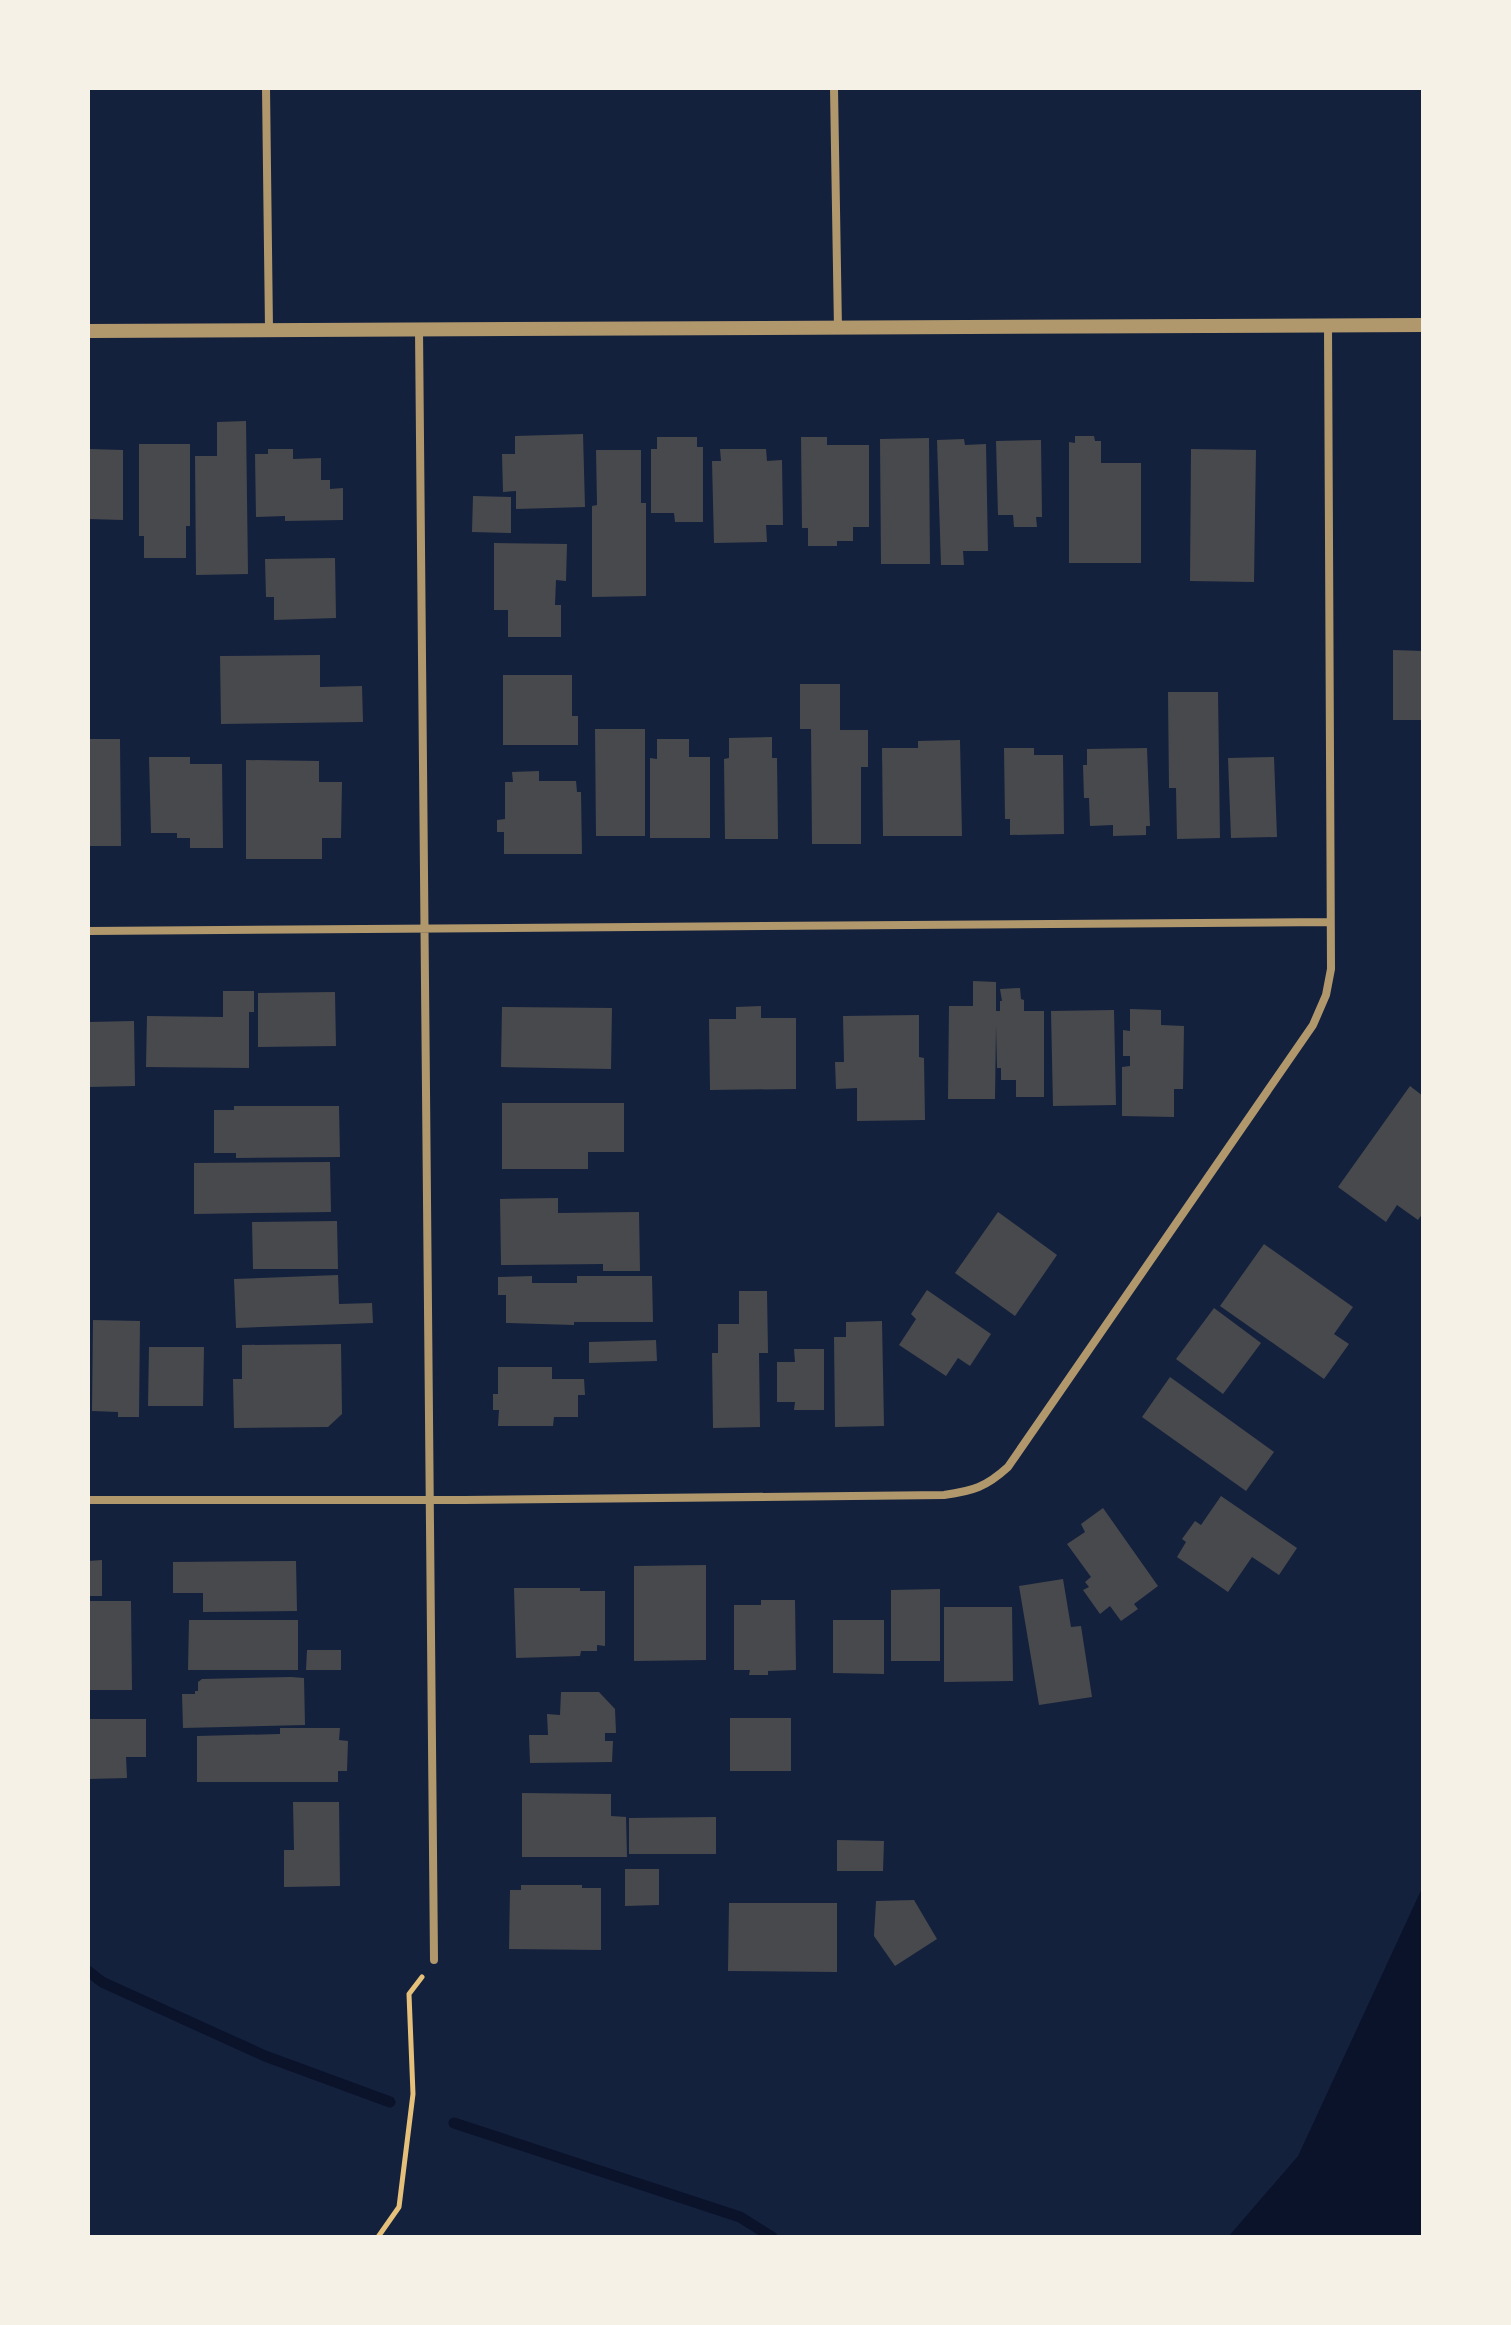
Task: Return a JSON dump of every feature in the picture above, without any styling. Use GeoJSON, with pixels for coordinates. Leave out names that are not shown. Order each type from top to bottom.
{"type":"FeatureCollection","features":[{"type":"Feature","properties":{"kind":"street"},"geometry":{"type":"LineString","coordinates":[[266,88],[269,329]]}},
{"type":"Feature","properties":{"kind":"street"},"geometry":{"type":"LineString","coordinates":[[834,88],[838,329]]}},
{"type":"Feature","properties":{"kind":"street"},"geometry":{"type":"LineString","coordinates":[[88,331],[1423,325]]}},
{"type":"Feature","properties":{"kind":"street"},"geometry":{"type":"LineString","coordinates":[[88,1500],[944,1495],[969,1491],[990,1483],[1008,1467],[1313,1025],[1326,995],[1331,969],[1328,326]]}},
{"type":"Feature","properties":{"kind":"street"},"geometry":{"type":"LineString","coordinates":[[419,330],[434,1960]]}},
{"type":"Feature","properties":{"kind":"street"},"geometry":{"type":"LineString","coordinates":[[88,931],[1329,922]]}},
{"type":"Feature","properties":{"kind":"path"},"geometry":{"type":"LineString","coordinates":[[378,2237],[399,2207],[413,2094],[409,1994],[434,1960]]}},
{"type":"Feature","properties":{"kind":"water"},"geometry":{"type":"Polygon","coordinates":[[[1423,1886],[1423,2237],[1228,2237],[1298,2156],[1423,1886]]]}},
{"type":"Feature","properties":{"kind":"building"},"geometry":{"type":"Polygon","coordinates":[[[246,421],[248,574],[196,575],[195,456],[217,456],[217,422],[246,421]]]}},
{"type":"Feature","properties":{"kind":"building"},"geometry":{"type":"Polygon","coordinates":[[[583,434],[585,507],[516,509],[516,491],[503,492],[502,454],[515,454],[515,436],[583,434]]]}},
{"type":"Feature","properties":{"kind":"building"},"geometry":{"type":"Polygon","coordinates":[[[1075,436],[1094,436],[1095,441],[1101,441],[1101,463],[1141,463],[1141,563],[1069,563],[1069,442],[1075,443],[1075,436]]]}},
{"type":"Feature","properties":{"kind":"building"},"geometry":{"type":"Polygon","coordinates":[[[657,437],[697,437],[697,447],[703,447],[703,522],[675,522],[674,513],[651,513],[651,449],[657,449],[657,437]]]}},
{"type":"Feature","properties":{"kind":"building"},"geometry":{"type":"Polygon","coordinates":[[[801,437],[827,437],[827,445],[869,445],[869,527],[853,527],[853,541],[837,541],[837,546],[808,546],[808,528],[802,528],[801,437]]]}},
{"type":"Feature","properties":{"kind":"building"},"geometry":{"type":"Polygon","coordinates":[[[929,438],[930,564],[881,564],[880,439],[929,438]]]}},
{"type":"Feature","properties":{"kind":"building"},"geometry":{"type":"Polygon","coordinates":[[[964,439],[965,445],[986,444],[988,551],[963,551],[964,565],[941,565],[937,440],[964,439]]]}},
{"type":"Feature","properties":{"kind":"building"},"geometry":{"type":"Polygon","coordinates":[[[1041,440],[1042,517],[1036,517],[1037,527],[1014,527],[1013,515],[998,515],[996,441],[1041,440]]]}},
{"type":"Feature","properties":{"kind":"building"},"geometry":{"type":"Polygon","coordinates":[[[139,444],[190,444],[190,526],[186,526],[186,558],[144,558],[144,536],[139,536],[139,444]]]}},
{"type":"Feature","properties":{"kind":"building"},"geometry":{"type":"Polygon","coordinates":[[[88,449],[123,450],[123,520],[88,519],[88,449]]]}},
{"type":"Feature","properties":{"kind":"building"},"geometry":{"type":"Polygon","coordinates":[[[268,449],[293,449],[293,459],[321,458],[321,480],[330,480],[330,489],[343,488],[343,520],[285,521],[285,516],[256,517],[255,454],[268,454],[268,449]]]}},
{"type":"Feature","properties":{"kind":"building"},"geometry":{"type":"Polygon","coordinates":[[[720,449],[766,449],[767,461],[782,460],[783,525],[766,525],[767,542],[714,543],[712,461],[721,461],[720,449]]]}},
{"type":"Feature","properties":{"kind":"building"},"geometry":{"type":"Polygon","coordinates":[[[1191,449],[1256,450],[1254,582],[1190,581],[1191,449]]]}},
{"type":"Feature","properties":{"kind":"building"},"geometry":{"type":"Polygon","coordinates":[[[596,450],[641,450],[641,503],[646,503],[646,596],[592,597],[592,506],[597,505],[596,450]]]}},
{"type":"Feature","properties":{"kind":"building"},"geometry":{"type":"Polygon","coordinates":[[[473,496],[511,497],[511,533],[472,532],[473,496]]]}},
{"type":"Feature","properties":{"kind":"building"},"geometry":{"type":"Polygon","coordinates":[[[494,543],[567,544],[566,581],[556,580],[555,605],[561,605],[561,637],[508,637],[508,610],[494,610],[494,543]]]}},
{"type":"Feature","properties":{"kind":"building"},"geometry":{"type":"Polygon","coordinates":[[[335,558],[336,618],[274,620],[274,597],[266,597],[265,559],[335,558]]]}},
{"type":"Feature","properties":{"kind":"building"},"geometry":{"type":"Polygon","coordinates":[[[1393,650],[1423,651],[1423,720],[1393,720],[1393,650]]]}},
{"type":"Feature","properties":{"kind":"building"},"geometry":{"type":"Polygon","coordinates":[[[320,655],[320,687],[362,686],[363,722],[221,724],[220,656],[320,655]]]}},
{"type":"Feature","properties":{"kind":"building"},"geometry":{"type":"Polygon","coordinates":[[[503,675],[572,675],[572,716],[578,716],[578,745],[503,745],[503,675]]]}},
{"type":"Feature","properties":{"kind":"building"},"geometry":{"type":"Polygon","coordinates":[[[800,684],[840,684],[840,730],[868,730],[868,767],[861,767],[861,844],[812,844],[811,729],[800,729],[800,684]]]}},
{"type":"Feature","properties":{"kind":"building"},"geometry":{"type":"Polygon","coordinates":[[[1168,692],[1218,692],[1220,838],[1177,839],[1176,788],[1169,788],[1168,692]]]}},
{"type":"Feature","properties":{"kind":"building"},"geometry":{"type":"Polygon","coordinates":[[[595,729],[645,729],[645,836],[596,836],[595,729]]]}},
{"type":"Feature","properties":{"kind":"building"},"geometry":{"type":"Polygon","coordinates":[[[772,737],[772,758],[777,758],[778,839],[725,839],[724,759],[729,758],[729,738],[772,737]]]}},
{"type":"Feature","properties":{"kind":"building"},"geometry":{"type":"Polygon","coordinates":[[[88,739],[120,739],[121,846],[88,846],[88,739]]]}},
{"type":"Feature","properties":{"kind":"building"},"geometry":{"type":"Polygon","coordinates":[[[657,739],[689,739],[689,757],[710,757],[710,838],[650,838],[650,758],[657,759],[657,739]]]}},
{"type":"Feature","properties":{"kind":"building"},"geometry":{"type":"Polygon","coordinates":[[[960,740],[962,836],[883,836],[882,748],[918,748],[918,741],[960,740]]]}},
{"type":"Feature","properties":{"kind":"building"},"geometry":{"type":"Polygon","coordinates":[[[1004,748],[1034,748],[1034,755],[1063,755],[1064,834],[1010,835],[1010,819],[1005,819],[1004,748]]]}},
{"type":"Feature","properties":{"kind":"building"},"geometry":{"type":"Polygon","coordinates":[[[1147,748],[1150,826],[1146,826],[1146,835],[1113,836],[1113,825],[1090,826],[1089,798],[1084,798],[1083,765],[1087,765],[1087,749],[1147,748]]]}},
{"type":"Feature","properties":{"kind":"building"},"geometry":{"type":"Polygon","coordinates":[[[149,757],[190,757],[190,764],[222,764],[223,848],[190,848],[190,838],[177,838],[177,833],[151,833],[149,757]]]}},
{"type":"Feature","properties":{"kind":"building"},"geometry":{"type":"Polygon","coordinates":[[[1274,757],[1277,837],[1231,838],[1228,758],[1274,757]]]}},
{"type":"Feature","properties":{"kind":"building"},"geometry":{"type":"Polygon","coordinates":[[[246,760],[319,761],[319,782],[342,782],[341,838],[322,838],[322,859],[246,859],[246,760]]]}},
{"type":"Feature","properties":{"kind":"building"},"geometry":{"type":"Polygon","coordinates":[[[539,771],[539,781],[576,781],[577,792],[581,792],[582,854],[504,854],[504,832],[497,832],[497,820],[505,819],[505,782],[513,782],[512,772],[539,771]]]}},
{"type":"Feature","properties":{"kind":"building"},"geometry":{"type":"Polygon","coordinates":[[[973,981],[996,982],[996,1011],[1000,1011],[1002,1001],[1000,989],[1020,988],[1024,1011],[1044,1011],[1044,1097],[1016,1097],[1016,1080],[1001,1080],[1001,1068],[997,1068],[996,1025],[995,1099],[948,1099],[949,1006],[973,1006],[973,981]]]}},
{"type":"Feature","properties":{"kind":"building"},"geometry":{"type":"Polygon","coordinates":[[[223,991],[254,991],[254,1012],[249,1012],[249,1068],[146,1067],[147,1016],[223,1017],[223,991]]]}},
{"type":"Feature","properties":{"kind":"building"},"geometry":{"type":"Polygon","coordinates":[[[335,992],[336,1046],[258,1047],[258,993],[335,992]]]}},
{"type":"Feature","properties":{"kind":"building"},"geometry":{"type":"Polygon","coordinates":[[[761,1006],[761,1018],[796,1018],[796,1089],[710,1090],[709,1019],[736,1019],[736,1007],[761,1006]]]}},
{"type":"Feature","properties":{"kind":"building"},"geometry":{"type":"Polygon","coordinates":[[[502,1007],[612,1008],[611,1069],[501,1067],[502,1007]]]}},
{"type":"Feature","properties":{"kind":"building"},"geometry":{"type":"Polygon","coordinates":[[[1130,1009],[1161,1010],[1161,1025],[1184,1026],[1183,1089],[1174,1089],[1174,1117],[1122,1116],[1122,1067],[1130,1066],[1130,1056],[1123,1056],[1123,1030],[1130,1031],[1130,1009]]]}},
{"type":"Feature","properties":{"kind":"building"},"geometry":{"type":"Polygon","coordinates":[[[1114,1010],[1116,1105],[1053,1106],[1051,1011],[1114,1010]]]}},
{"type":"Feature","properties":{"kind":"building"},"geometry":{"type":"Polygon","coordinates":[[[919,1015],[919,1057],[924,1058],[925,1120],[857,1121],[857,1088],[836,1089],[835,1062],[844,1062],[843,1016],[919,1015]]]}},
{"type":"Feature","properties":{"kind":"building"},"geometry":{"type":"Polygon","coordinates":[[[134,1021],[135,1086],[88,1087],[88,1022],[134,1021]]]}},
{"type":"Feature","properties":{"kind":"building"},"geometry":{"type":"Polygon","coordinates":[[[1410,1086],[1423,1096],[1423,1213],[1418,1220],[1397,1205],[1386,1222],[1338,1187],[1410,1086]]]}},
{"type":"Feature","properties":{"kind":"building"},"geometry":{"type":"Polygon","coordinates":[[[502,1103],[624,1103],[624,1152],[588,1152],[588,1169],[502,1169],[502,1103]]]}},
{"type":"Feature","properties":{"kind":"building"},"geometry":{"type":"Polygon","coordinates":[[[234,1106],[339,1106],[340,1157],[236,1158],[236,1153],[214,1153],[214,1110],[234,1110],[234,1106]]]}},
{"type":"Feature","properties":{"kind":"building"},"geometry":{"type":"Polygon","coordinates":[[[330,1162],[331,1212],[194,1214],[194,1163],[330,1162]]]}},
{"type":"Feature","properties":{"kind":"building"},"geometry":{"type":"Polygon","coordinates":[[[558,1198],[558,1213],[639,1212],[640,1271],[603,1271],[603,1264],[501,1265],[500,1199],[558,1198]]]}},
{"type":"Feature","properties":{"kind":"building"},"geometry":{"type":"Polygon","coordinates":[[[998,1212],[1057,1255],[1015,1316],[955,1273],[998,1212]]]}},
{"type":"Feature","properties":{"kind":"building"},"geometry":{"type":"Polygon","coordinates":[[[337,1221],[338,1269],[253,1269],[252,1222],[337,1221]]]}},
{"type":"Feature","properties":{"kind":"building"},"geometry":{"type":"Polygon","coordinates":[[[1264,1244],[1353,1307],[1334,1334],[1349,1344],[1324,1379],[1220,1306],[1264,1244]]]}},
{"type":"Feature","properties":{"kind":"building"},"geometry":{"type":"Polygon","coordinates":[[[338,1275],[339,1304],[372,1303],[373,1323],[236,1328],[234,1279],[338,1275]]]}},
{"type":"Feature","properties":{"kind":"building"},"geometry":{"type":"Polygon","coordinates":[[[532,1276],[532,1283],[577,1283],[577,1276],[652,1276],[653,1322],[574,1322],[574,1325],[506,1323],[506,1295],[498,1295],[498,1277],[532,1276]]]}},
{"type":"Feature","properties":{"kind":"building"},"geometry":{"type":"Polygon","coordinates":[[[927,1290],[991,1334],[970,1366],[958,1358],[946,1376],[899,1345],[916,1319],[911,1314],[927,1290]]]}},
{"type":"Feature","properties":{"kind":"building"},"geometry":{"type":"Polygon","coordinates":[[[739,1291],[767,1291],[768,1353],[759,1353],[760,1427],[713,1428],[712,1353],[718,1353],[718,1324],[739,1324],[739,1291]]]}},
{"type":"Feature","properties":{"kind":"building"},"geometry":{"type":"Polygon","coordinates":[[[1214,1308],[1261,1343],[1223,1394],[1176,1359],[1214,1308]]]}},
{"type":"Feature","properties":{"kind":"building"},"geometry":{"type":"Polygon","coordinates":[[[93,1320],[140,1321],[139,1417],[118,1417],[118,1412],[92,1411],[93,1320]]]}},
{"type":"Feature","properties":{"kind":"building"},"geometry":{"type":"Polygon","coordinates":[[[882,1321],[884,1426],[835,1427],[834,1337],[846,1337],[846,1322],[882,1321]]]}},
{"type":"Feature","properties":{"kind":"building"},"geometry":{"type":"Polygon","coordinates":[[[656,1340],[657,1361],[589,1363],[589,1342],[656,1340]]]}},
{"type":"Feature","properties":{"kind":"building"},"geometry":{"type":"Polygon","coordinates":[[[341,1344],[342,1414],[328,1427],[234,1428],[233,1379],[242,1379],[242,1345],[341,1344]]]}},
{"type":"Feature","properties":{"kind":"building"},"geometry":{"type":"Polygon","coordinates":[[[149,1347],[204,1347],[203,1406],[148,1406],[149,1347]]]}},
{"type":"Feature","properties":{"kind":"building"},"geometry":{"type":"Polygon","coordinates":[[[794,1349],[824,1349],[824,1410],[794,1410],[795,1402],[777,1402],[777,1362],[795,1362],[794,1349]]]}},
{"type":"Feature","properties":{"kind":"building"},"geometry":{"type":"Polygon","coordinates":[[[498,1367],[552,1367],[552,1379],[584,1379],[585,1395],[578,1395],[578,1417],[554,1417],[553,1426],[498,1426],[499,1410],[493,1410],[493,1394],[498,1394],[498,1367]]]}},
{"type":"Feature","properties":{"kind":"building"},"geometry":{"type":"Polygon","coordinates":[[[1170,1377],[1274,1452],[1246,1491],[1142,1417],[1170,1377]]]}},
{"type":"Feature","properties":{"kind":"building"},"geometry":{"type":"Polygon","coordinates":[[[1221,1496],[1297,1548],[1279,1575],[1252,1557],[1228,1592],[1177,1557],[1186,1542],[1182,1539],[1195,1521],[1201,1525],[1221,1496]]]}},
{"type":"Feature","properties":{"kind":"building"},"geometry":{"type":"Polygon","coordinates":[[[1103,1508],[1158,1586],[1134,1604],[1138,1609],[1121,1621],[1110,1606],[1100,1614],[1083,1590],[1089,1587],[1085,1582],[1091,1577],[1067,1544],[1085,1532],[1081,1524],[1103,1508]]]}},
{"type":"Feature","properties":{"kind":"building"},"geometry":{"type":"Polygon","coordinates":[[[102,1560],[102,1596],[88,1596],[88,1561],[102,1560]]]}},
{"type":"Feature","properties":{"kind":"building"},"geometry":{"type":"Polygon","coordinates":[[[296,1561],[297,1611],[203,1612],[203,1593],[173,1593],[173,1562],[296,1561]]]}},
{"type":"Feature","properties":{"kind":"building"},"geometry":{"type":"Polygon","coordinates":[[[706,1565],[706,1660],[634,1661],[634,1566],[706,1565]]]}},
{"type":"Feature","properties":{"kind":"building"},"geometry":{"type":"Polygon","coordinates":[[[1063,1579],[1071,1627],[1081,1626],[1092,1697],[1039,1705],[1019,1586],[1063,1579]]]}},
{"type":"Feature","properties":{"kind":"building"},"geometry":{"type":"Polygon","coordinates":[[[514,1588],[605,1591],[605,1646],[597,1645],[597,1651],[581,1651],[580,1656],[516,1658],[514,1588]]]}},
{"type":"Feature","properties":{"kind":"building"},"geometry":{"type":"Polygon","coordinates":[[[940,1589],[940,1661],[891,1661],[891,1590],[940,1589]]]}},
{"type":"Feature","properties":{"kind":"building"},"geometry":{"type":"Polygon","coordinates":[[[761,1600],[795,1600],[796,1670],[749,1675],[750,1670],[734,1670],[734,1605],[761,1605],[761,1600]]]}},
{"type":"Feature","properties":{"kind":"building"},"geometry":{"type":"Polygon","coordinates":[[[88,1601],[131,1601],[132,1690],[88,1690],[88,1601]]]}},
{"type":"Feature","properties":{"kind":"building"},"geometry":{"type":"Polygon","coordinates":[[[944,1607],[1012,1607],[1013,1681],[944,1682],[944,1607]]]}},
{"type":"Feature","properties":{"kind":"building"},"geometry":{"type":"Polygon","coordinates":[[[189,1620],[298,1620],[298,1670],[188,1670],[189,1620]]]}},
{"type":"Feature","properties":{"kind":"building"},"geometry":{"type":"Polygon","coordinates":[[[833,1620],[884,1620],[884,1674],[833,1673],[833,1620]]]}},
{"type":"Feature","properties":{"kind":"building"},"geometry":{"type":"Polygon","coordinates":[[[307,1650],[341,1650],[341,1670],[306,1670],[307,1650]]]}},
{"type":"Feature","properties":{"kind":"building"},"geometry":{"type":"Polygon","coordinates":[[[304,1678],[305,1725],[183,1728],[182,1694],[195,1694],[202,1679],[304,1678]]]}},
{"type":"Feature","properties":{"kind":"building"},"geometry":{"type":"Polygon","coordinates":[[[561,1692],[599,1692],[615,1709],[616,1733],[605,1733],[605,1741],[613,1741],[612,1762],[530,1763],[529,1735],[548,1735],[547,1714],[560,1715],[561,1692]]]}},
{"type":"Feature","properties":{"kind":"building"},"geometry":{"type":"Polygon","coordinates":[[[730,1718],[791,1718],[791,1771],[730,1771],[730,1718]]]}},
{"type":"Feature","properties":{"kind":"building"},"geometry":{"type":"Polygon","coordinates":[[[88,1719],[146,1719],[146,1757],[126,1757],[127,1778],[88,1779],[88,1719]]]}},
{"type":"Feature","properties":{"kind":"building"},"geometry":{"type":"Polygon","coordinates":[[[280,1728],[340,1728],[339,1740],[348,1741],[347,1771],[338,1771],[338,1782],[197,1782],[197,1736],[280,1734],[280,1728]]]}},
{"type":"Feature","properties":{"kind":"building"},"geometry":{"type":"Polygon","coordinates":[[[522,1793],[611,1794],[611,1816],[626,1817],[627,1857],[522,1857],[522,1793]]]}},
{"type":"Feature","properties":{"kind":"building"},"geometry":{"type":"Polygon","coordinates":[[[293,1802],[339,1802],[340,1886],[284,1887],[284,1850],[294,1850],[293,1802]]]}},
{"type":"Feature","properties":{"kind":"building"},"geometry":{"type":"Polygon","coordinates":[[[716,1817],[716,1854],[629,1854],[629,1818],[716,1817]]]}},
{"type":"Feature","properties":{"kind":"building"},"geometry":{"type":"Polygon","coordinates":[[[837,1840],[884,1841],[883,1871],[837,1871],[837,1840]]]}},
{"type":"Feature","properties":{"kind":"building"},"geometry":{"type":"Polygon","coordinates":[[[625,1869],[659,1869],[659,1905],[625,1906],[625,1869]]]}},
{"type":"Feature","properties":{"kind":"building"},"geometry":{"type":"Polygon","coordinates":[[[521,1885],[601,1888],[601,1950],[509,1949],[510,1890],[521,1890],[521,1885]]]}},
{"type":"Feature","properties":{"kind":"building"},"geometry":{"type":"Polygon","coordinates":[[[914,1900],[937,1939],[895,1966],[874,1936],[876,1901],[914,1900]]]}},
{"type":"Feature","properties":{"kind":"building"},"geometry":{"type":"Polygon","coordinates":[[[729,1903],[837,1903],[837,1972],[728,1971],[729,1903]]]}},
{"type":"Feature","properties":{"kind":"waterway"},"geometry":{"type":"LineString","coordinates":[[88,1971],[102,1982],[265,2056],[390,2102]]}},
{"type":"Feature","properties":{"kind":"waterway"},"geometry":{"type":"LineString","coordinates":[[454,2123],[740,2217],[772,2237]]}}]}
